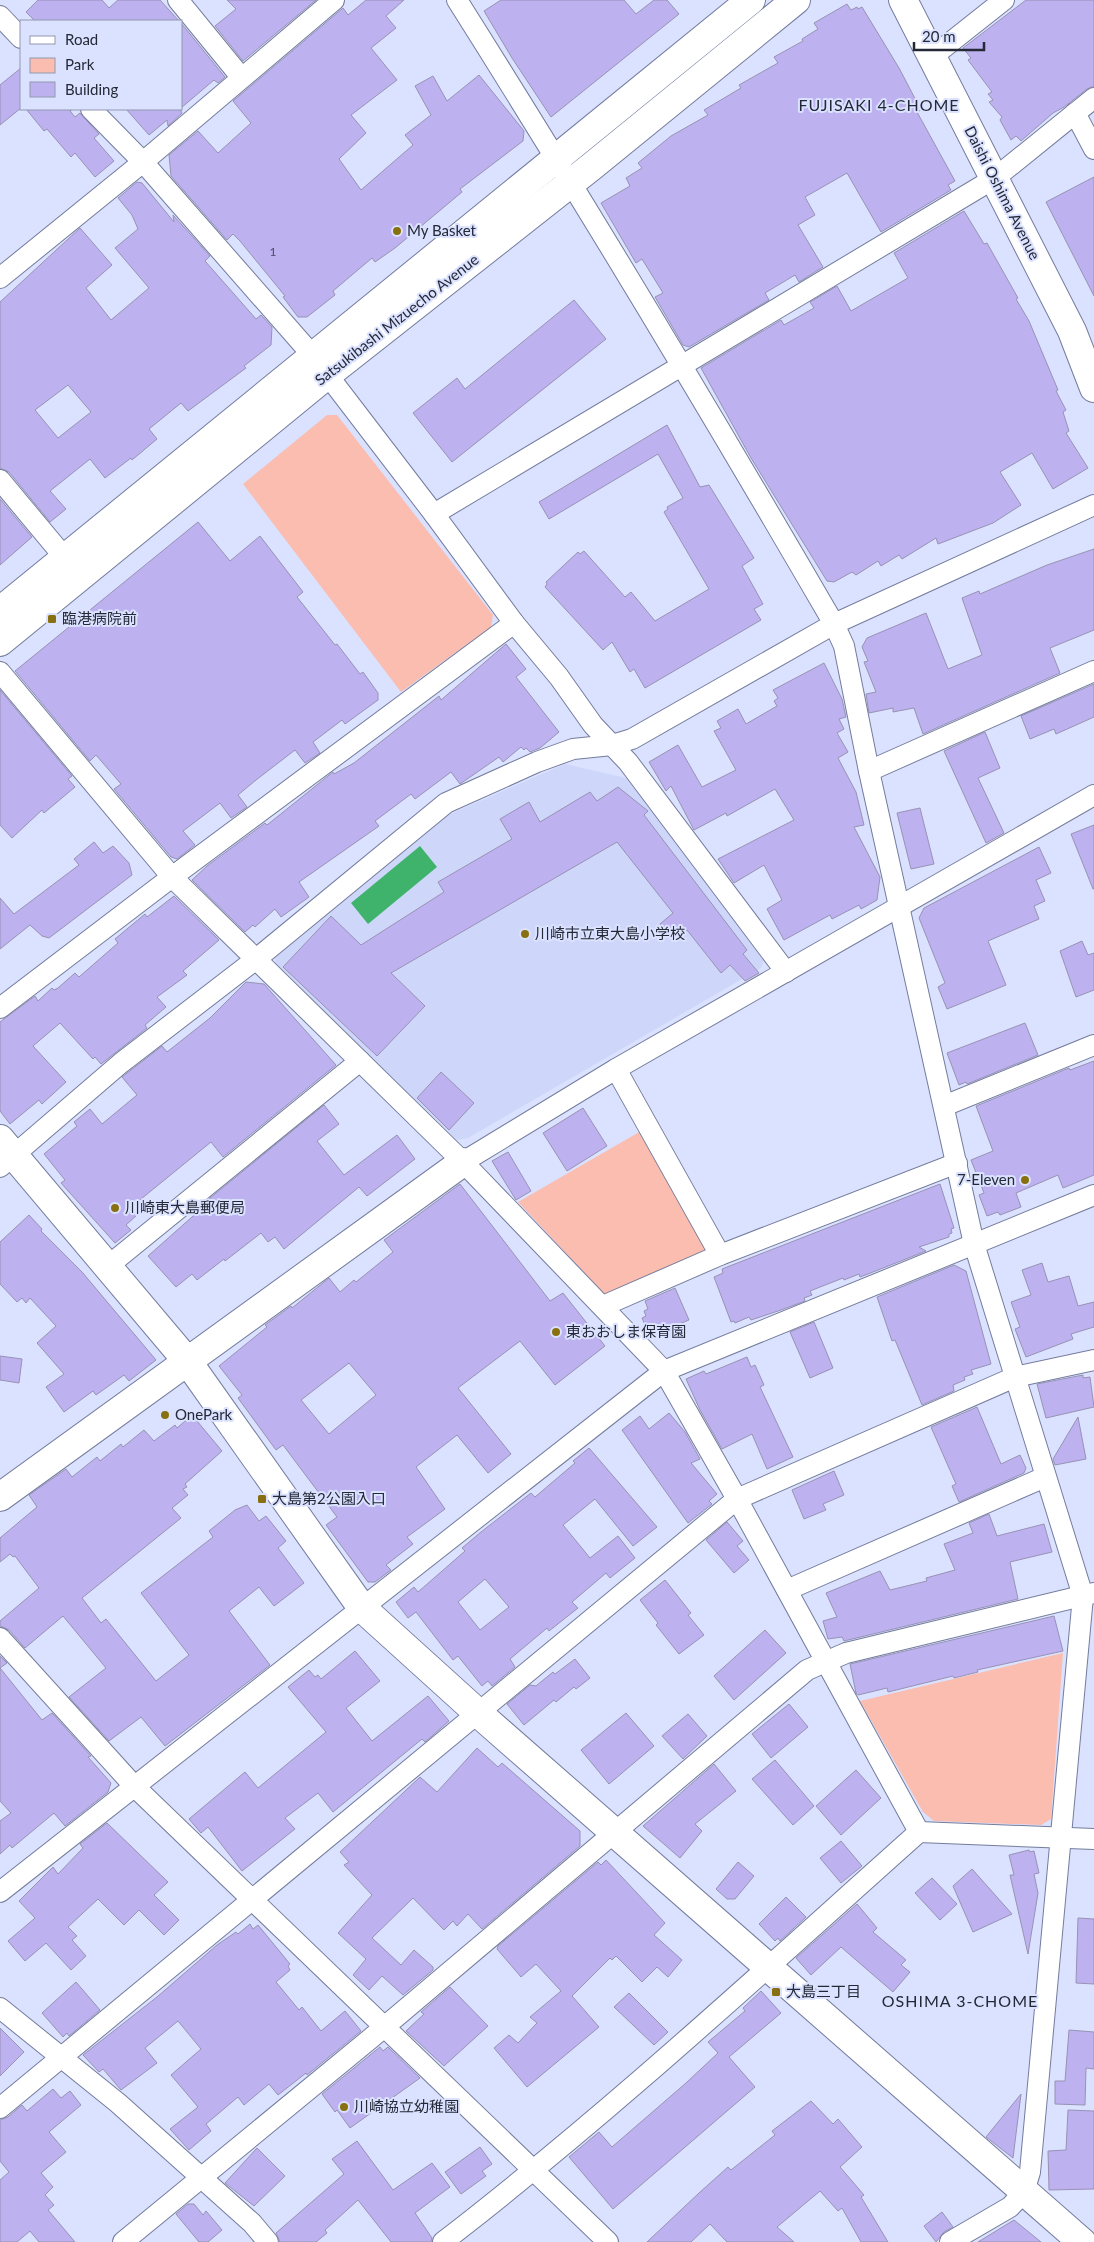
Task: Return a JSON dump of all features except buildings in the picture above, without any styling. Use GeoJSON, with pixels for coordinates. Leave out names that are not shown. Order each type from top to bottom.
{"type":"FeatureCollection","features":[{"type":"Feature","properties":{"kind":"street"},"geometry":{"type":"LineString","coordinates":[[178,0],[242,77]]}},
{"type":"Feature","properties":{"kind":"street"},"geometry":{"type":"LineString","coordinates":[[0,278],[143,162],[334,0]]}},
{"type":"Feature","properties":{"kind":"street"},"geometry":{"type":"LineString","coordinates":[[457,0],[572,182],[834,624],[844,646],[869,771],[901,908],[974,1244],[1046,1477],[1089,1594],[1062,1838],[1030,2172],[1024,2192],[1010,2208],[950,2242]]}},
{"type":"Feature","properties":{"kind":"street","name":"Satsukibashi Mizuecho Avenue"},"geometry":{"type":"LineString","coordinates":[[0,642],[557,159],[751,0]]}},
{"type":"Feature","properties":{"kind":"street","name":"Satsukibashi Mizuecho Avenue"},"geometry":{"type":"LineString","coordinates":[[0,611],[65,558],[320,366],[572,182],[796,0]]}},
{"type":"Feature","properties":{"kind":"street","name":"Daishi Oshima Avenue"},"geometry":{"type":"LineString","coordinates":[[903,0],[1072,331],[1094,388]]}},
{"type":"Feature","properties":{"kind":"street"},"geometry":{"type":"LineString","coordinates":[[932,57],[1004,0]]}},
{"type":"Feature","properties":{"kind":"street"},"geometry":{"type":"LineString","coordinates":[[0,16],[20,37]]}},
{"type":"Feature","properties":{"kind":"street"},"geometry":{"type":"LineString","coordinates":[[434,514],[995,178],[1094,98]]}},
{"type":"Feature","properties":{"kind":"street"},"geometry":{"type":"LineString","coordinates":[[91,110],[143,162],[320,366],[434,514],[514,623],[559,677],[593,725],[628,762],[786,972]]}},
{"type":"Feature","properties":{"kind":"street"},"geometry":{"type":"LineString","coordinates":[[1075,113],[1094,149]]}},
{"type":"Feature","properties":{"kind":"street"},"geometry":{"type":"LineString","coordinates":[[0,480],[65,558]]}},
{"type":"Feature","properties":{"kind":"street"},"geometry":{"type":"LineString","coordinates":[[1082,2242],[478,1713],[362,1608],[188,1362],[108,1266],[4,1153],[255,960],[446,803],[537,762],[574,749],[612,744],[632,739],[834,624],[1094,505]]}},
{"type":"Feature","properties":{"kind":"street"},"geometry":{"type":"LineString","coordinates":[[0,1008],[172,877],[514,623]]}},
{"type":"Feature","properties":{"kind":"street"},"geometry":{"type":"LineString","coordinates":[[869,771],[1094,671]]}},
{"type":"Feature","properties":{"kind":"street"},"geometry":{"type":"LineString","coordinates":[[0,672],[172,877],[463,1162],[664,1371],[737,1498],[919,1832]]}},
{"type":"Feature","properties":{"kind":"street"},"geometry":{"type":"LineString","coordinates":[[0,1497],[463,1162],[616,1069],[901,908],[1094,795]]}},
{"type":"Feature","properties":{"kind":"street"},"geometry":{"type":"LineString","coordinates":[[944,1106],[1094,1045]]}},
{"type":"Feature","properties":{"kind":"street"},"geometry":{"type":"LineString","coordinates":[[108,1266],[360,1061]]}},
{"type":"Feature","properties":{"kind":"street"},"geometry":{"type":"LineString","coordinates":[[616,1069],[720,1255]]}},
{"type":"Feature","properties":{"kind":"street"},"geometry":{"type":"LineString","coordinates":[[602,1306],[720,1255],[956,1163]]}},
{"type":"Feature","properties":{"kind":"street"},"geometry":{"type":"LineString","coordinates":[[0,1892],[664,1371],[1094,1195]]}},
{"type":"Feature","properties":{"kind":"street"},"geometry":{"type":"LineString","coordinates":[[0,2108],[737,1498],[1015,1377],[1094,1360]]}},
{"type":"Feature","properties":{"kind":"street"},"geometry":{"type":"LineString","coordinates":[[787,1590],[1046,1477]]}},
{"type":"Feature","properties":{"kind":"street"},"geometry":{"type":"LineString","coordinates":[[123,2242],[384,2027],[808,1670],[846,1653],[1089,1594]]}},
{"type":"Feature","properties":{"kind":"street"},"geometry":{"type":"LineString","coordinates":[[0,1638],[135,1787],[608,2242]]}},
{"type":"Feature","properties":{"kind":"street"},"geometry":{"type":"LineString","coordinates":[[443,2242],[534,2172],[768,1968],[919,1832],[1094,1839]]}},
{"type":"Feature","properties":{"kind":"street"},"geometry":{"type":"LineString","coordinates":[[0,2008],[118,2103],[252,2223],[268,2242]]}},
{"type":"Feature","properties":{"kind":"shaded area","name":"川崎市立東大島小学校"},"geometry":{"type":"Polygon","coordinates":[[[565,764],[626,778],[765,957],[761,968],[468,1138],[457,1140],[276,967],[275,957],[448,815],[565,764]]]}},
{"type":"Feature","properties":{"kind":"shaded area"},"geometry":{"type":"Polygon","coordinates":[[[420,846],[437,867],[368,924],[351,903],[420,846]]]}},
{"type":"Feature","properties":{"kind":"green space"},"geometry":{"type":"Polygon","coordinates":[[[327,415],[337,415],[493,615],[491,627],[401,692],[243,484],[327,415]]]}},
{"type":"Feature","properties":{"kind":"green space"},"geometry":{"type":"Polygon","coordinates":[[[641,1131],[706,1249],[703,1259],[605,1295],[518,1202],[641,1131]]]}},
{"type":"Feature","properties":{"kind":"green space"},"geometry":{"type":"Polygon","coordinates":[[[1063,1653],[1051,1819],[1041,1825],[934,1821],[923,1812],[860,1701],[1063,1653]]]}},
{"type":"Feature","properties":{"kind":"place","name":"My Basket"},"geometry":{"type":"Point","coordinates":[397,231]}},
{"type":"Feature","properties":{"kind":"place","name":"臨港病院前"},"geometry":{"type":"Point","coordinates":[52,619]}},
{"type":"Feature","properties":{"kind":"place","name":"川崎市立東大島小学校"},"geometry":{"type":"Point","coordinates":[525,934]}},
{"type":"Feature","properties":{"kind":"place","name":"7-Eleven"},"geometry":{"type":"Point","coordinates":[1025,1180]}},
{"type":"Feature","properties":{"kind":"place","name":"川崎東大島郵便局"},"geometry":{"type":"Point","coordinates":[115,1208]}},
{"type":"Feature","properties":{"kind":"place","name":"東おおしま保育園"},"geometry":{"type":"Point","coordinates":[556,1332]}},
{"type":"Feature","properties":{"kind":"place","name":"OnePark"},"geometry":{"type":"Point","coordinates":[165,1415]}},
{"type":"Feature","properties":{"kind":"place","name":"大島第2公園入口"},"geometry":{"type":"Point","coordinates":[262,1499]}},
{"type":"Feature","properties":{"kind":"place","name":"大島三丁目"},"geometry":{"type":"Point","coordinates":[776,1992]}},
{"type":"Feature","properties":{"kind":"place","name":"川崎協立幼稚園"},"geometry":{"type":"Point","coordinates":[344,2107]}},
{"type":"Feature","properties":{"kind":"district","name":"FUJISAKI 4-CHOME"},"geometry":{"type":"Point","coordinates":[879,105]}},
{"type":"Feature","properties":{"kind":"district","name":"OSHIMA 3-CHOME"},"geometry":{"type":"Point","coordinates":[960,2001]}}]}
